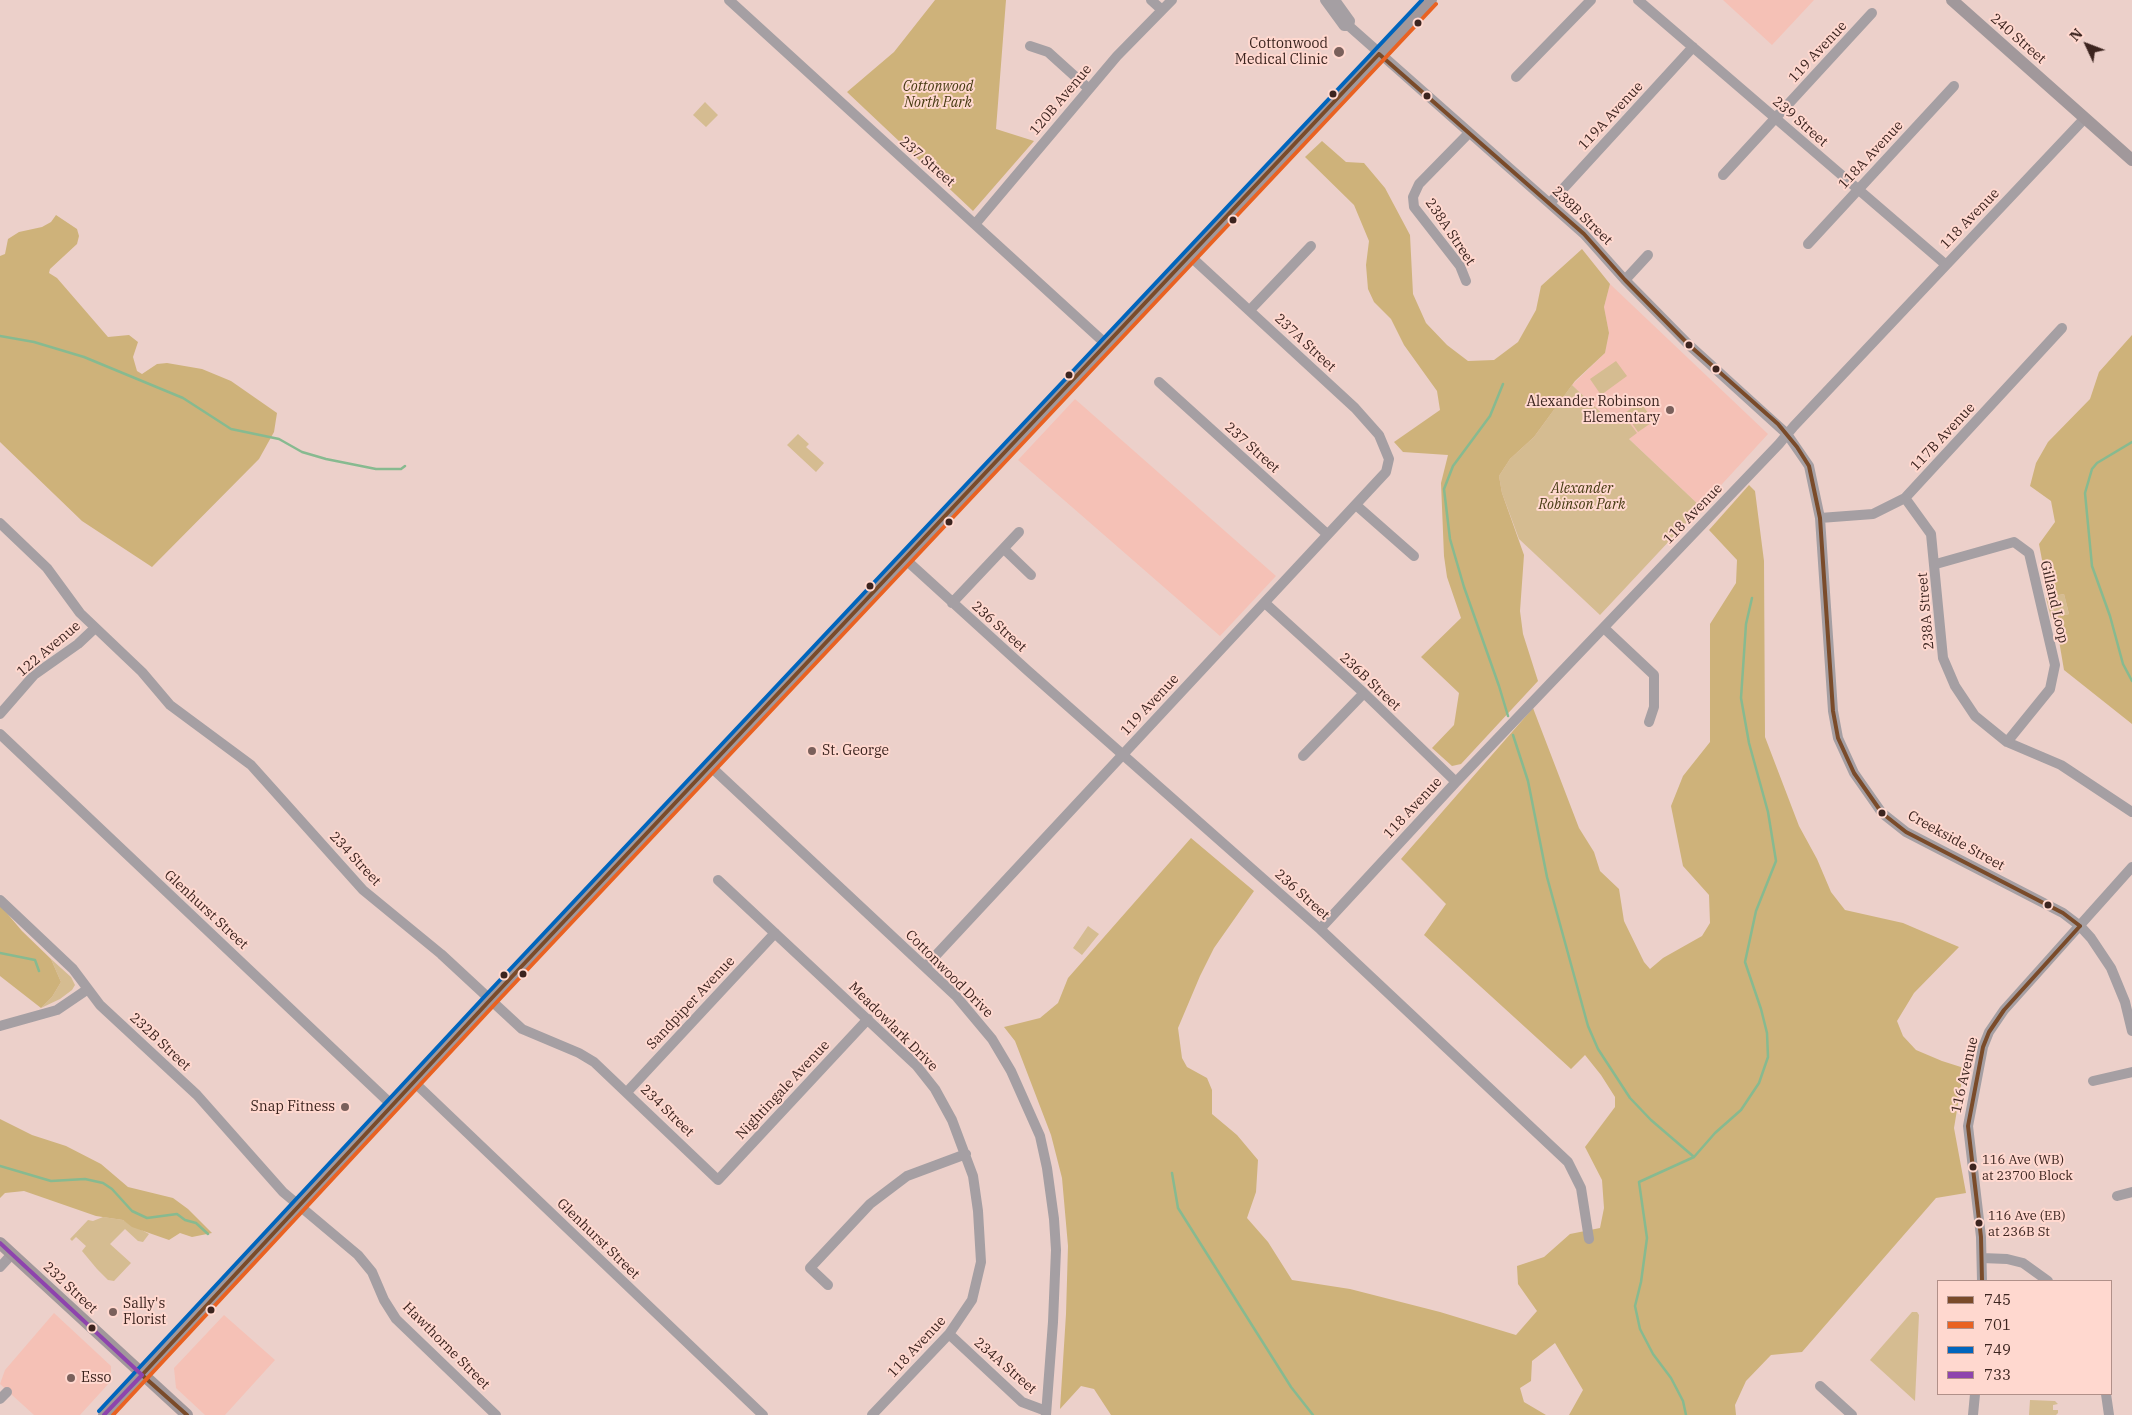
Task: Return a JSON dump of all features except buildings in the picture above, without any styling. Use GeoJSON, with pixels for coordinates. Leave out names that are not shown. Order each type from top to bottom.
{"type":"FeatureCollection","features":[{"type":"Feature","properties":{"kind":"main road"},"geometry":{"type":"LineString","coordinates":[[104,1415],[490,1000],[1431,0]]}},
{"type":"Feature","properties":{"kind":"main road","name":"240 Street"},"geometry":{"type":"LineString","coordinates":[[1952,0],[2132,160]]}},
{"type":"Feature","properties":{"kind":"main road","name":"232 Street"},"geometry":{"type":"LineString","coordinates":[[0,1243],[187,1415]]}},
{"type":"Feature","properties":{"kind":"street","name":"237 Street"},"geometry":{"type":"LineString","coordinates":[[729,0],[902,159],[976,223],[1107,345]]}},
{"type":"Feature","properties":{"kind":"street"},"geometry":{"type":"LineString","coordinates":[[1151,0],[1162,10]]}},
{"type":"Feature","properties":{"kind":"street","name":"120B Avenue"},"geometry":{"type":"LineString","coordinates":[[976,223],[1089,89],[1172,0]]}},
{"type":"Feature","properties":{"kind":"street","name":"238B Street"},"geometry":{"type":"LineString","coordinates":[[1325,0],[1342,24],[1349,26],[1468,134],[1584,234],[1625,280],[1690,345],[1787,434]]}},
{"type":"Feature","properties":{"kind":"street","name":"238B Street"},"geometry":{"type":"LineString","coordinates":[[1335,0],[1350,21],[1349,26]]}},
{"type":"Feature","properties":{"kind":"street"},"geometry":{"type":"LineString","coordinates":[[1516,78],[1591,0]]}},
{"type":"Feature","properties":{"kind":"street","name":"239 Street"},"geometry":{"type":"LineString","coordinates":[[1638,0],[1945,264]]}},
{"type":"Feature","properties":{"kind":"street","name":"119 Avenue"},"geometry":{"type":"LineString","coordinates":[[1723,175],[1872,13]]}},
{"type":"Feature","properties":{"kind":"street"},"geometry":{"type":"LineString","coordinates":[[1030,46],[1048,52],[1089,89]]}},
{"type":"Feature","properties":{"kind":"street","name":"119A Avenue"},"geometry":{"type":"LineString","coordinates":[[1550,203],[1693,48]]}},
{"type":"Feature","properties":{"kind":"street","name":"118A Avenue"},"geometry":{"type":"LineString","coordinates":[[1808,244],[1954,86]]}},
{"type":"Feature","properties":{"kind":"street","name":"118 Avenue"},"geometry":{"type":"LineString","coordinates":[[1320,929],[1456,782],[1604,628],[1945,264],[2085,118]]}},
{"type":"Feature","properties":{"kind":"street","name":"238A Street"},"geometry":{"type":"LineString","coordinates":[[1466,281],[1460,266],[1414,207],[1413,197],[1419,184],[1468,134]]}},
{"type":"Feature","properties":{"kind":"street"},"geometry":{"type":"LineString","coordinates":[[1250,310],[1311,246]]}},
{"type":"Feature","properties":{"kind":"street"},"geometry":{"type":"LineString","coordinates":[[1625,280],[1648,255]]}},
{"type":"Feature","properties":{"kind":"street","name":"237A Street"},"geometry":{"type":"LineString","coordinates":[[1190,256],[1354,408],[1378,435],[1389,459]]}},
{"type":"Feature","properties":{"kind":"street","name":"117B Avenue"},"geometry":{"type":"LineString","coordinates":[[1820,518],[1873,514],[1905,498],[2062,328]]}},
{"type":"Feature","properties":{"kind":"street","name":"237 Street"},"geometry":{"type":"LineString","coordinates":[[1159,382],[1327,534]]}},
{"type":"Feature","properties":{"kind":"street","name":"Creekside Street"},"geometry":{"type":"LineString","coordinates":[[1787,434],[1809,466],[1820,518],[1833,711],[1838,738],[1854,774],[1882,813],[1906,832],[2063,913],[2080,926],[2092,938],[2114,972],[2125,1002],[2132,1031]]}},
{"type":"Feature","properties":{"kind":"street","name":"119 Avenue"},"geometry":{"type":"LineString","coordinates":[[925,967],[1356,505],[1386,472],[1389,459]]}},
{"type":"Feature","properties":{"kind":"street","name":"238A Street"},"geometry":{"type":"LineString","coordinates":[[1905,498],[1931,534],[1936,564],[1943,658],[1954,686],[1975,716],[2007,742],[2061,766],[2132,812]]}},
{"type":"Feature","properties":{"kind":"street"},"geometry":{"type":"LineString","coordinates":[[1356,505],[1414,556]]}},
{"type":"Feature","properties":{"kind":"street","name":"234 Street"},"geometry":{"type":"LineString","coordinates":[[0,524],[52,574],[74,607],[137,668],[178,712],[250,765],[363,890],[432,946],[527,1032],[586,1057],[627,1092],[718,1180]]}},
{"type":"Feature","properties":{"kind":"street","name":"236 Street"},"geometry":{"type":"LineString","coordinates":[[952,603],[1019,532]]}},
{"type":"Feature","properties":{"kind":"street","name":"Gilland Loop"},"geometry":{"type":"LineString","coordinates":[[1936,564],[2014,542],[2029,553],[2055,665],[2050,689],[2007,742]]}},
{"type":"Feature","properties":{"kind":"street"},"geometry":{"type":"LineString","coordinates":[[1004,549],[1031,575]]}},
{"type":"Feature","properties":{"kind":"street","name":"236 Street"},"geometry":{"type":"LineString","coordinates":[[905,559],[952,603],[1320,929],[1568,1162],[1581,1188],[1589,1238]]}},
{"type":"Feature","properties":{"kind":"street","name":"236B Street"},"geometry":{"type":"LineString","coordinates":[[1265,603],[1364,693],[1456,782]]}},
{"type":"Feature","properties":{"kind":"street","name":"122 Avenue"},"geometry":{"type":"LineString","coordinates":[[0,714],[34,675],[78,644],[95,628]]}},
{"type":"Feature","properties":{"kind":"street"},"geometry":{"type":"LineString","coordinates":[[1604,628],[1654,675],[1654,707],[1649,722]]}},
{"type":"Feature","properties":{"kind":"street"},"geometry":{"type":"LineString","coordinates":[[1303,756],[1364,693]]}},
{"type":"Feature","properties":{"kind":"street","name":"Glenhurst Street"},"geometry":{"type":"LineString","coordinates":[[0,734],[393,1106]]}},
{"type":"Feature","properties":{"kind":"street","name":"Cottonwood Drive"},"geometry":{"type":"LineString","coordinates":[[710,766],[971,1012],[992,1039],[1012,1071],[1040,1136],[1050,1187],[1056,1250],[1054,1322],[1046,1413]]}},
{"type":"Feature","properties":{"kind":"street","name":"116 Avenue"},"geometry":{"type":"LineString","coordinates":[[1982,1280],[1982,1258],[1968,1126],[1983,1047],[1989,1032],[2004,1010],[2132,867]]}},
{"type":"Feature","properties":{"kind":"street","name":"Meadowlark Drive"},"geometry":{"type":"LineString","coordinates":[[718,880],[912,1061],[935,1089],[952,1120],[966,1154],[976,1194],[981,1262],[975,1294]]}},
{"type":"Feature","properties":{"kind":"street","name":"232B Street"},"geometry":{"type":"LineString","coordinates":[[0,900],[73,969],[100,1005],[197,1095],[270,1179],[300,1206]]}},
{"type":"Feature","properties":{"kind":"street","name":"Sandpiper Avenue"},"geometry":{"type":"LineString","coordinates":[[627,1092],[775,933]]}},
{"type":"Feature","properties":{"kind":"street"},"geometry":{"type":"LineString","coordinates":[[0,1026],[57,1010],[88,989]]}},
{"type":"Feature","properties":{"kind":"street","name":"Nightingale Avenue"},"geometry":{"type":"LineString","coordinates":[[718,1180],[868,1019]]}},
{"type":"Feature","properties":{"kind":"street"},"geometry":{"type":"LineString","coordinates":[[2092,1081],[2132,1072]]}},
{"type":"Feature","properties":{"kind":"street","name":"Glenhurst Street"},"geometry":{"type":"LineString","coordinates":[[414,1082],[764,1415]]}},
{"type":"Feature","properties":{"kind":"street"},"geometry":{"type":"LineString","coordinates":[[828,1285],[810,1268],[874,1200],[895,1183],[912,1173],[966,1154]]}},
{"type":"Feature","properties":{"kind":"street"},"geometry":{"type":"LineString","coordinates":[[2117,1196],[2132,1192]]}},
{"type":"Feature","properties":{"kind":"street","name":"Hawthorne Street"},"geometry":{"type":"LineString","coordinates":[[300,1206],[358,1255],[372,1272],[384,1300],[396,1319],[496,1415]]}},
{"type":"Feature","properties":{"kind":"street"},"geometry":{"type":"LineString","coordinates":[[0,1267],[12,1254]]}},
{"type":"Feature","properties":{"kind":"street"},"geometry":{"type":"LineString","coordinates":[[1982,1258],[2007,1259],[2023,1263],[2047,1280]]}},
{"type":"Feature","properties":{"kind":"street","name":"118 Avenue"},"geometry":{"type":"LineString","coordinates":[[872,1415],[949,1334],[967,1311],[975,1294]]}},
{"type":"Feature","properties":{"kind":"street","name":"234A Street"},"geometry":{"type":"LineString","coordinates":[[949,1334],[1022,1402],[1046,1413]]}},
{"type":"Feature","properties":{"kind":"street"},"geometry":{"type":"LineString","coordinates":[[1820,1386],[1852,1415]]}},
{"type":"Feature","properties":{"kind":"street"},"geometry":{"type":"LineString","coordinates":[[1974,1415],[1975,1395]]}},
{"type":"Feature","properties":{"kind":"street"},"geometry":{"type":"LineString","coordinates":[[2106,1395],[2109,1415]]}},
{"type":"Feature","properties":{"kind":"shaded area"},"geometry":{"type":"Polygon","coordinates":[[[1723,0],[1814,0],[1772,45],[1723,0]]]}},
{"type":"Feature","properties":{"kind":"shaded area","name":"Alexander Robinson Elementary"},"geometry":{"type":"Polygon","coordinates":[[[1610,284],[1768,434],[1701,507],[1572,385],[1605,353],[1609,333],[1604,307],[1610,284]]]}},
{"type":"Feature","properties":{"kind":"shaded area"},"geometry":{"type":"Polygon","coordinates":[[[1075,399],[1276,576],[1220,636],[1018,460],[1075,399]]]}},
{"type":"Feature","properties":{"kind":"shaded area"},"geometry":{"type":"Polygon","coordinates":[[[54,1313],[111,1366],[111,1381],[80,1415],[34,1415],[0,1384],[5,1370],[54,1313]]]}},
{"type":"Feature","properties":{"kind":"shaded area"},"geometry":{"type":"Polygon","coordinates":[[[224,1315],[275,1360],[225,1415],[205,1415],[176,1388],[174,1368],[224,1315]]]}},
{"type":"Feature","properties":{"kind":"green space","name":"Cottonwood North Park"},"geometry":{"type":"Polygon","coordinates":[[[935,0],[1006,0],[996,129],[1034,141],[973,211],[847,92],[894,52],[935,0]]]}},
{"type":"Feature","properties":{"kind":"green space"},"geometry":{"type":"Polygon","coordinates":[[[705,102],[718,115],[706,127],[693,115],[705,102]]]}},
{"type":"Feature","properties":{"kind":"green space"},"geometry":{"type":"Polygon","coordinates":[[[1322,141],[1346,162],[1364,163],[1385,188],[1410,235],[1413,294],[1426,323],[1447,345],[1468,361],[1494,360],[1518,342],[1536,310],[1541,286],[1582,249],[1610,284],[1604,307],[1609,333],[1605,353],[1575,381],[1534,437],[1510,459],[1499,476],[1502,493],[1524,555],[1520,611],[1523,634],[1538,681],[1461,764],[1452,766],[1432,748],[1454,725],[1459,693],[1421,657],[1461,618],[1447,577],[1444,556],[1441,483],[1448,455],[1403,452],[1394,442],[1440,410],[1437,391],[1404,345],[1391,319],[1374,302],[1368,289],[1366,265],[1369,241],[1354,205],[1305,157],[1322,141]]]}},
{"type":"Feature","properties":{"kind":"green space"},"geometry":{"type":"Polygon","coordinates":[[[56,215],[77,229],[79,236],[77,244],[50,269],[49,273],[57,278],[108,337],[129,335],[138,342],[133,357],[137,371],[142,374],[157,364],[167,363],[202,369],[231,381],[277,413],[274,432],[259,459],[152,567],[82,521],[0,442],[0,256],[5,254],[8,239],[19,232],[42,227],[51,222],[56,215]]]}},
{"type":"Feature","properties":{"kind":"green space"},"geometry":{"type":"Polygon","coordinates":[[[2132,335],[2132,724],[2064,670],[2055,617],[2069,614],[2064,594],[2049,597],[2039,544],[2055,522],[2051,501],[2030,486],[2036,463],[2048,442],[2090,399],[2099,372],[2132,335]]]}},
{"type":"Feature","properties":{"kind":"green space"},"geometry":{"type":"Polygon","coordinates":[[[1616,361],[1627,376],[1601,395],[1590,379],[1616,361]]]}},
{"type":"Feature","properties":{"kind":"green space","name":"Alexander Robinson Park"},"geometry":{"type":"Polygon","coordinates":[[[1572,385],[1611,422],[1623,414],[1637,433],[1629,439],[1701,507],[1600,615],[1519,539],[1502,493],[1499,476],[1510,459],[1534,437],[1572,385]]]}},
{"type":"Feature","properties":{"kind":"green space"},"geometry":{"type":"Polygon","coordinates":[[[1640,402],[1654,421],[1638,432],[1625,413],[1640,402]]]}},
{"type":"Feature","properties":{"kind":"green space"},"geometry":{"type":"Polygon","coordinates":[[[798,434],[809,444],[806,447],[824,463],[816,472],[787,445],[798,434]]]}},
{"type":"Feature","properties":{"kind":"green space"},"geometry":{"type":"Polygon","coordinates":[[[1749,485],[1755,491],[1764,561],[1765,737],[1799,826],[1817,859],[1831,892],[1845,910],[1903,923],[1959,947],[1914,993],[1897,1021],[1903,1036],[1916,1050],[1964,1068],[1954,1128],[1966,1193],[1936,1198],[1802,1352],[1771,1355],[1746,1381],[1735,1405],[1736,1415],[1569,1415],[1583,1390],[1555,1343],[1532,1361],[1531,1381],[1520,1388],[1524,1402],[1546,1415],[1111,1415],[1094,1389],[1081,1386],[1060,1409],[1068,1246],[1062,1178],[1051,1135],[1015,1041],[1004,1027],[1040,1018],[1058,1003],[1068,978],[1191,838],[1254,891],[1214,948],[1200,976],[1178,1028],[1182,1058],[1187,1067],[1207,1078],[1212,1090],[1212,1114],[1237,1135],[1258,1160],[1256,1192],[1247,1218],[1268,1242],[1292,1280],[1350,1289],[1440,1312],[1516,1335],[1537,1311],[1518,1284],[1517,1266],[1544,1257],[1570,1234],[1600,1228],[1604,1208],[1602,1180],[1585,1147],[1615,1107],[1615,1097],[1585,1055],[1571,1069],[1424,935],[1446,904],[1401,859],[1533,708],[1579,828],[1594,852],[1600,871],[1619,889],[1624,921],[1644,962],[1650,969],[1663,958],[1702,936],[1710,923],[1709,895],[1683,866],[1671,806],[1683,776],[1710,742],[1710,624],[1736,583],[1737,560],[1709,530],[1749,485]]]}},
{"type":"Feature","properties":{"kind":"green space"},"geometry":{"type":"Polygon","coordinates":[[[2064,594],[2069,614],[2051,618],[2046,598],[2064,594]]]}},
{"type":"Feature","properties":{"kind":"green space"},"geometry":{"type":"Polygon","coordinates":[[[0,905],[22,931],[51,959],[61,982],[52,997],[41,1008],[0,976],[0,905]]]}},
{"type":"Feature","properties":{"kind":"green space"},"geometry":{"type":"Polygon","coordinates":[[[1088,926],[1099,934],[1082,955],[1073,948],[1088,926]]]}},
{"type":"Feature","properties":{"kind":"green space"},"geometry":{"type":"Polygon","coordinates":[[[51,959],[71,977],[75,985],[72,990],[60,999],[41,1008],[52,997],[61,982],[51,959]]]}},
{"type":"Feature","properties":{"kind":"green space"},"geometry":{"type":"Polygon","coordinates":[[[0,1119],[32,1135],[66,1146],[101,1164],[128,1187],[173,1198],[188,1209],[212,1233],[192,1237],[180,1233],[169,1240],[132,1227],[123,1220],[96,1216],[24,1191],[5,1193],[0,1198],[0,1119]]]}},
{"type":"Feature","properties":{"kind":"green space"},"geometry":{"type":"Polygon","coordinates":[[[103,1217],[123,1220],[149,1234],[143,1242],[138,1241],[125,1229],[110,1244],[131,1263],[114,1281],[108,1280],[82,1251],[86,1246],[76,1237],[72,1241],[70,1239],[88,1220],[93,1221],[103,1217]]]}},
{"type":"Feature","properties":{"kind":"green space"},"geometry":{"type":"Polygon","coordinates":[[[1912,1312],[1917,1312],[1919,1315],[1915,1401],[1870,1360],[1912,1312]]]}},
{"type":"Feature","properties":{"kind":"green space"},"geometry":{"type":"Polygon","coordinates":[[[2030,1400],[2055,1401],[2058,1404],[2053,1405],[2053,1410],[2058,1410],[2058,1413],[2056,1415],[2029,1415],[2030,1400]]]}},
{"type":"Feature","properties":{"kind":"waterway"},"geometry":{"type":"LineString","coordinates":[[0,336],[34,342],[84,357],[183,398],[231,429],[279,439],[302,452],[376,469],[401,469],[405,466]]}},
{"type":"Feature","properties":{"kind":"waterway"},"geometry":{"type":"LineString","coordinates":[[1503,384],[1490,416],[1453,466],[1444,489],[1450,539],[1464,587],[1508,716]]}},
{"type":"Feature","properties":{"kind":"waterway"},"geometry":{"type":"LineString","coordinates":[[2132,442],[2097,463],[2092,469],[2085,493],[2092,566],[2110,616],[2123,664],[2132,681]]}},
{"type":"Feature","properties":{"kind":"waterway"},"geometry":{"type":"LineString","coordinates":[[1686,1415],[1683,1401],[1671,1378],[1653,1354],[1640,1329],[1635,1306],[1641,1282],[1647,1238],[1639,1182],[1694,1157],[1715,1133],[1741,1110],[1759,1083],[1768,1057],[1767,1033],[1745,962],[1756,911],[1776,861],[1768,812],[1749,743],[1741,698],[1746,624],[1752,598]]}},
{"type":"Feature","properties":{"kind":"waterway"},"geometry":{"type":"LineString","coordinates":[[1513,735],[1528,781],[1547,877],[1588,1026],[1598,1049],[1630,1098],[1651,1120],[1694,1157]]}},
{"type":"Feature","properties":{"kind":"waterway"},"geometry":{"type":"LineString","coordinates":[[0,953],[35,960],[39,971]]}},
{"type":"Feature","properties":{"kind":"waterway"},"geometry":{"type":"LineString","coordinates":[[0,1166],[51,1181],[85,1179],[103,1183],[112,1189],[132,1211],[147,1218],[177,1214],[185,1220],[196,1223],[208,1234]]}},
{"type":"Feature","properties":{"kind":"waterway"},"geometry":{"type":"LineString","coordinates":[[1172,1173],[1178,1208],[1291,1387],[1313,1415]]}},
{"type":"Feature","properties":{"kind":"transit line","name":"749"},"geometry":{"type":"LineString","coordinates":[[99,1411],[485,996],[1422,0]]}},
{"type":"Feature","properties":{"kind":"transit line","name":"701"},"geometry":{"type":"LineString","coordinates":[[113,1415],[495,1004],[1436,4]]}},
{"type":"Feature","properties":{"kind":"transit line","name":"745"},"geometry":{"type":"LineString","coordinates":[[1379,54],[1584,234],[1625,280],[1689,345],[1778,424],[1797,447],[1809,466],[1820,518],[1833,711],[1838,738],[1854,773],[1882,813],[1906,832],[2063,913],[2080,926]]}},
{"type":"Feature","properties":{"kind":"transit line","name":"745"},"geometry":{"type":"LineString","coordinates":[[142,1375],[490,1000],[1379,54]]}},
{"type":"Feature","properties":{"kind":"transit line","name":"745"},"geometry":{"type":"LineString","coordinates":[[1982,1280],[1981,1237],[1968,1126],[1983,1047],[1989,1032],[2004,1010],[2080,926]]}},
{"type":"Feature","properties":{"kind":"transit line","name":"733"},"geometry":{"type":"LineString","coordinates":[[0,1243],[142,1375]]}},
{"type":"Feature","properties":{"kind":"transit line","name":"745"},"geometry":{"type":"LineString","coordinates":[[142,1375],[187,1415]]}},
{"type":"Feature","properties":{"kind":"transit line","name":"733"},"geometry":{"type":"LineString","coordinates":[[104,1415],[142,1375]]}},
{"type":"Feature","properties":{"kind":"place","name":"Cottonwood Medical Clinic"},"geometry":{"type":"Point","coordinates":[1339,52]}},
{"type":"Feature","properties":{"kind":"place","name":"Alexander Robinson Elementary"},"geometry":{"type":"Point","coordinates":[1670,410]}},
{"type":"Feature","properties":{"kind":"place","name":"St. George"},"geometry":{"type":"Point","coordinates":[812,751]}},
{"type":"Feature","properties":{"kind":"place","name":"Snap Fitness"},"geometry":{"type":"Point","coordinates":[345,1107]}},
{"type":"Feature","properties":{"kind":"place","name":"116 Ave (WB) at 23700 Block"},"geometry":{"type":"Point","coordinates":[1973,1167]}},
{"type":"Feature","properties":{"kind":"place","name":"116 Ave (EB) at 236B St"},"geometry":{"type":"Point","coordinates":[1979,1223]}},
{"type":"Feature","properties":{"kind":"place","name":"Sally's Florist"},"geometry":{"type":"Point","coordinates":[113,1312]}},
{"type":"Feature","properties":{"kind":"place","name":"Esso"},"geometry":{"type":"Point","coordinates":[71,1378]}}]}
